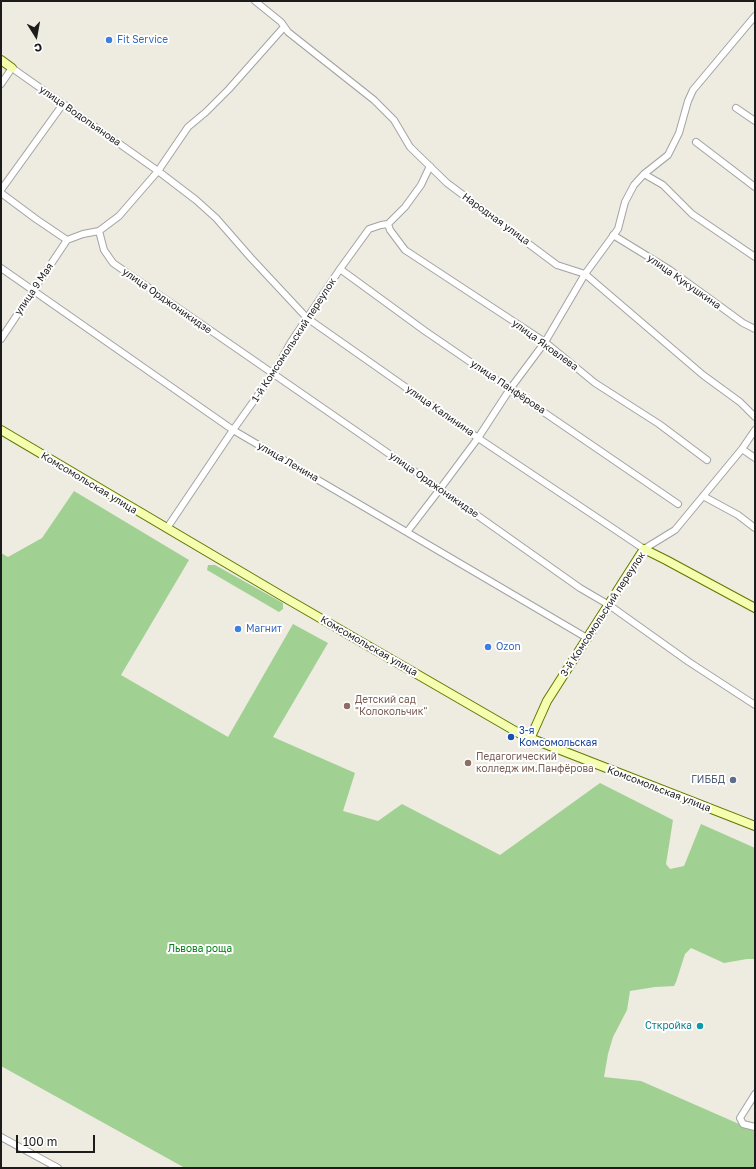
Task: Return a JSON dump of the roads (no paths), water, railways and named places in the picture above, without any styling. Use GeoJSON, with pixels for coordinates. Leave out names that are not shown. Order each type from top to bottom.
{"type":"FeatureCollection","features":[{"type":"Feature","properties":{"kind":"main road","name":"улица Водопьянова"},"geometry":{"type":"LineString","coordinates":[[1,60],[12,68]]}},
{"type":"Feature","properties":{"kind":"main road","name":"Комсомольская улица"},"geometry":{"type":"LineString","coordinates":[[1,430],[282,596],[530,738],[755,826]]}},
{"type":"Feature","properties":{"kind":"main road","name":"3-й Комсомольский переулок"},"geometry":{"type":"LineString","coordinates":[[530,738],[548,701],[644,549]]}},
{"type":"Feature","properties":{"kind":"main road","name":"улица Калинина"},"geometry":{"type":"LineString","coordinates":[[644,549],[755,608]]}},
{"type":"Feature","properties":{"kind":"street","name":"Народная улица"},"geometry":{"type":"LineString","coordinates":[[255,1],[281,22],[288,32],[374,100],[394,120],[410,147],[447,183],[557,265],[585,274],[703,375],[740,402],[755,416]]}},
{"type":"Feature","properties":{"kind":"street"},"geometry":{"type":"LineString","coordinates":[[407,532],[478,438],[510,389],[545,342],[585,274],[618,229],[626,202],[634,185],[644,174],[668,156],[679,133],[688,101],[693,90],[755,16]]}},
{"type":"Feature","properties":{"kind":"street"},"geometry":{"type":"LineString","coordinates":[[1,193],[67,240],[83,234],[99,231],[119,216],[158,171],[188,127],[206,112],[284,28]]}},
{"type":"Feature","properties":{"kind":"street"},"geometry":{"type":"LineString","coordinates":[[1,84],[12,68]]}},
{"type":"Feature","properties":{"kind":"street","name":"улица Водопьянова"},"geometry":{"type":"LineString","coordinates":[[12,68],[158,171]]}},
{"type":"Feature","properties":{"kind":"street"},"geometry":{"type":"LineString","coordinates":[[1,190],[63,104]]}},
{"type":"Feature","properties":{"kind":"street"},"geometry":{"type":"LineString","coordinates":[[736,108],[755,121]]}},
{"type":"Feature","properties":{"kind":"street"},"geometry":{"type":"LineString","coordinates":[[696,142],[755,187]]}},
{"type":"Feature","properties":{"kind":"street","name":"1-й Комсомольский переулок"},"geometry":{"type":"LineString","coordinates":[[168,528],[233,430],[273,374],[291,342],[340,269],[369,229],[388,224],[405,207],[422,185],[430,166]]}},
{"type":"Feature","properties":{"kind":"street","name":"улица Калинина"},"geometry":{"type":"LineString","coordinates":[[158,171],[196,200],[216,218],[307,318],[478,438],[644,549]]}},
{"type":"Feature","properties":{"kind":"street"},"geometry":{"type":"LineString","coordinates":[[644,174],[663,185],[692,214],[755,257]]}},
{"type":"Feature","properties":{"kind":"street","name":"улица Яковлева"},"geometry":{"type":"LineString","coordinates":[[388,224],[390,230],[405,250],[545,342],[595,383],[659,424],[707,460]]}},
{"type":"Feature","properties":{"kind":"street","name":"улица Орджоникидзе"},"geometry":{"type":"LineString","coordinates":[[99,231],[104,250],[113,263],[440,489],[580,588],[608,605],[689,662],[755,705]]}},
{"type":"Feature","properties":{"kind":"street","name":"улица Кукушкина"},"geometry":{"type":"LineString","coordinates":[[613,235],[670,270],[743,323],[755,329]]}},
{"type":"Feature","properties":{"kind":"street","name":"улица 9 Мая"},"geometry":{"type":"LineString","coordinates":[[1,339],[67,240]]}},
{"type":"Feature","properties":{"kind":"street","name":"улица Ленина"},"geometry":{"type":"LineString","coordinates":[[1,268],[233,430],[587,638]]}},
{"type":"Feature","properties":{"kind":"street","name":"улица Панфёрова"},"geometry":{"type":"LineString","coordinates":[[340,269],[425,331],[678,504]]}},
{"type":"Feature","properties":{"kind":"street","name":"3-й Комсомольский переулок"},"geometry":{"type":"LineString","coordinates":[[644,549],[676,530],[742,449],[755,430]]}},
{"type":"Feature","properties":{"kind":"street"},"geometry":{"type":"LineString","coordinates":[[742,449],[755,458]]}},
{"type":"Feature","properties":{"kind":"street"},"geometry":{"type":"LineString","coordinates":[[703,496],[738,516],[755,528]]}},
{"type":"Feature","properties":{"kind":"street"},"geometry":{"type":"LineString","coordinates":[[755,1094],[740,1118],[744,1124],[755,1128]]}},
{"type":"Feature","properties":{"kind":"street"},"geometry":{"type":"LineString","coordinates":[[1,1137],[58,1168]]}},
{"type":"Feature","properties":{"kind":"place","name":"Fit Service"},"geometry":{"type":"Point","coordinates":[109,40]}},
{"type":"Feature","properties":{"kind":"place","name":"Магнит"},"geometry":{"type":"Point","coordinates":[238,629]}},
{"type":"Feature","properties":{"kind":"place","name":"Ozon"},"geometry":{"type":"Point","coordinates":[488,647]}},
{"type":"Feature","properties":{"kind":"place","name":"Детский сад \"Колокольчик\""},"geometry":{"type":"Point","coordinates":[347,706]}},
{"type":"Feature","properties":{"kind":"place","name":"3-я Комсомольская"},"geometry":{"type":"Point","coordinates":[511,737]}},
{"type":"Feature","properties":{"kind":"place","name":"Педагогический колледж им.Панфёрова"},"geometry":{"type":"Point","coordinates":[468,763]}},
{"type":"Feature","properties":{"kind":"place","name":"ГИББД"},"geometry":{"type":"Point","coordinates":[733,780]}},
{"type":"Feature","properties":{"kind":"place","name":"Сткройка"},"geometry":{"type":"Point","coordinates":[700,1026]}},
{"type":"Feature","properties":{"kind":"park label","name":"Львова роща"},"geometry":{"type":"Point","coordinates":[200,949]}}]}
